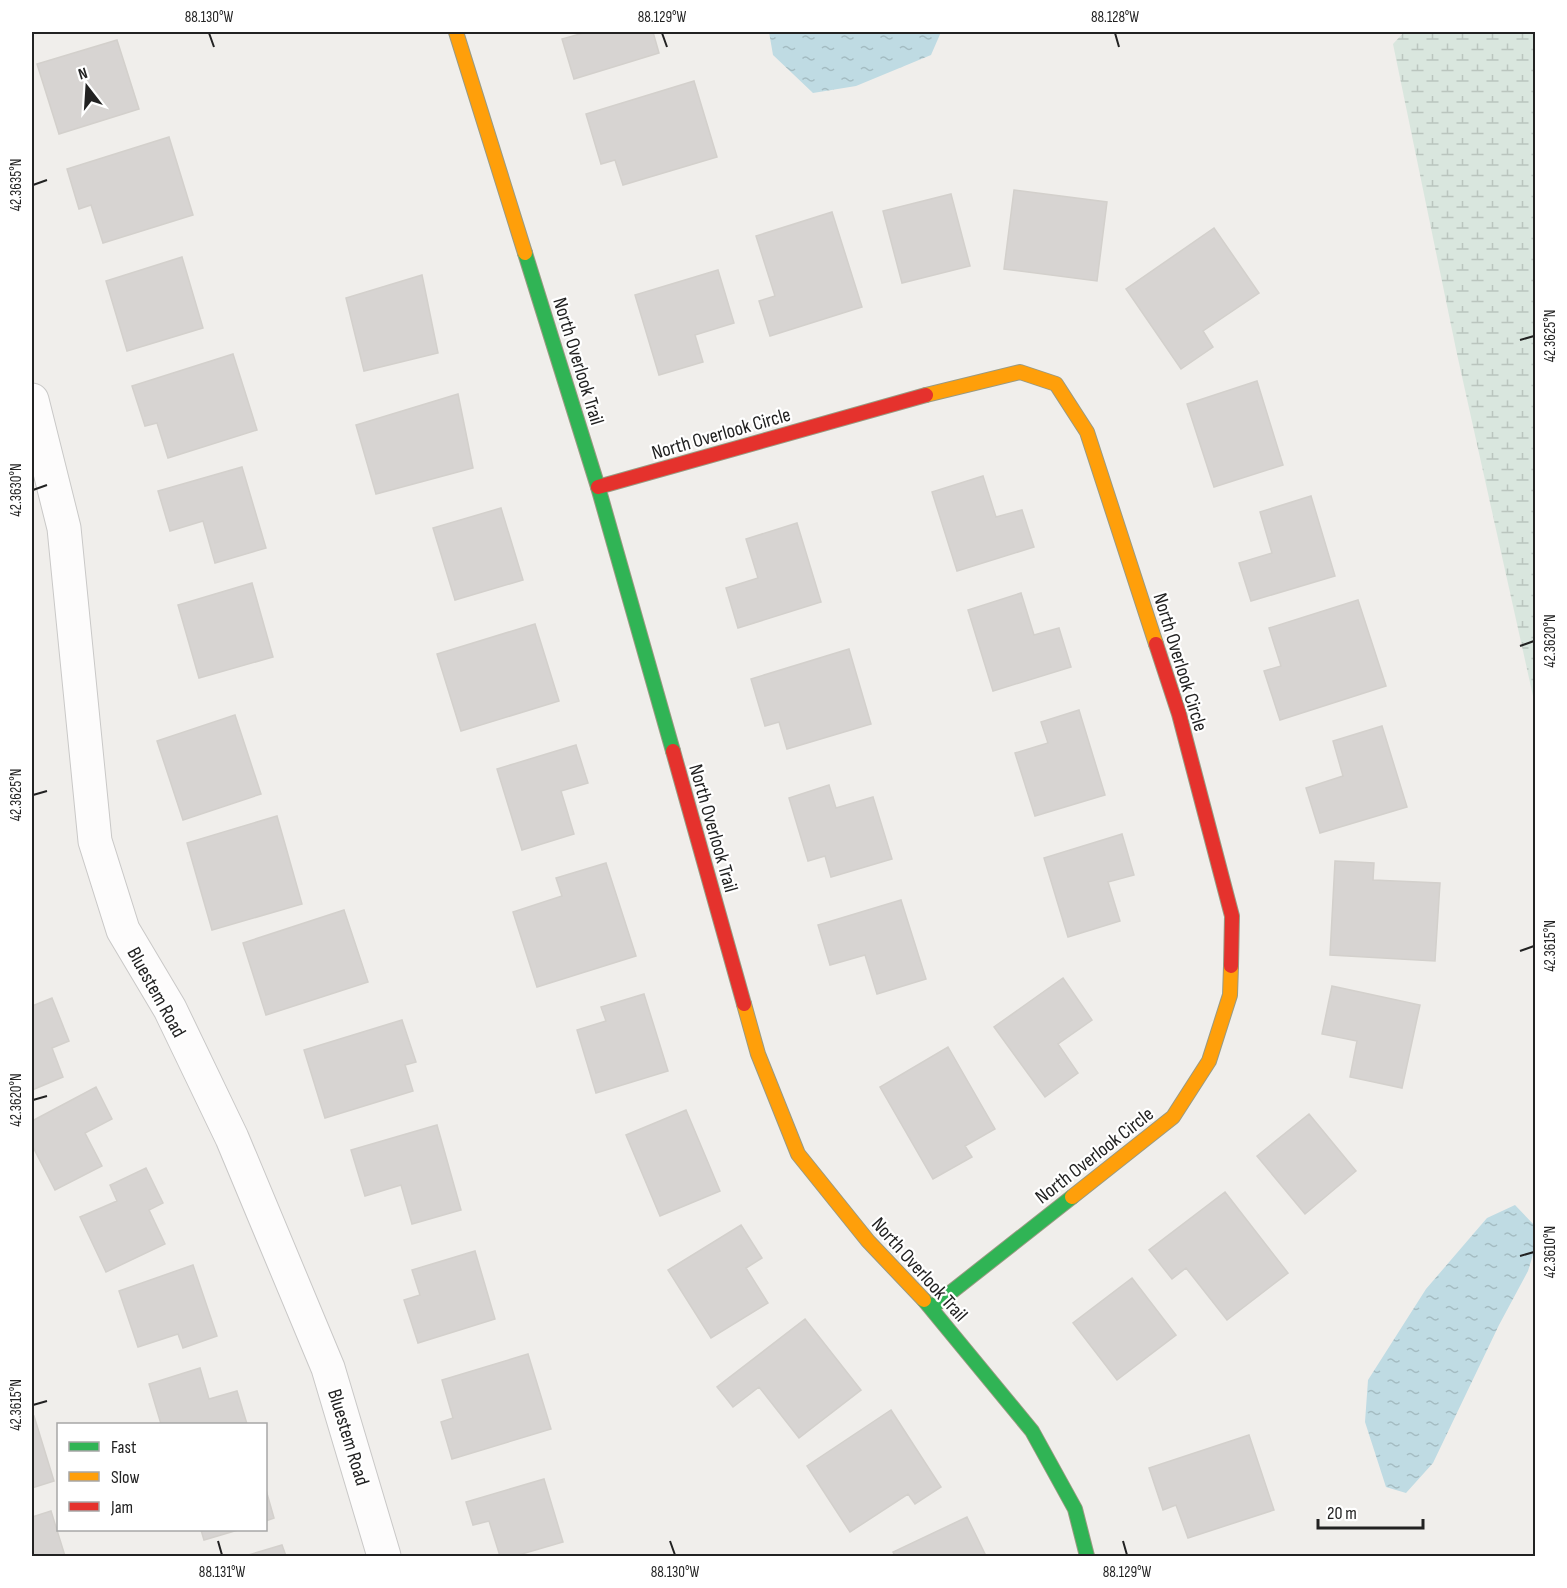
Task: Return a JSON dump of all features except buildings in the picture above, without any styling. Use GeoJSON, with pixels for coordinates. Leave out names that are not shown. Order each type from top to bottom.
{"type":"FeatureCollection","features":[{"type":"Feature","properties":{"kind":"street","name":"North Overlook Trail"},"geometry":{"type":"LineString","coordinates":[[456,32],[598,487],[758,1054],[798,1154],[868,1241],[931,1308],[1032,1431],[1075,1509],[1087,1557]]}},
{"type":"Feature","properties":{"kind":"street","name":"North Overlook Circle"},"geometry":{"type":"LineString","coordinates":[[598,487],[954,387],[1020,372],[1056,384],[1087,432],[1179,714],[1232,916],[1230,995],[1209,1061],[1173,1117],[931,1308]]}},
{"type":"Feature","properties":{"kind":"street","name":"Bluestem Road"},"geometry":{"type":"LineString","coordinates":[[32,400],[64,528],[94,842],[123,930],[170,1010],[232,1138],[328,1368],[384,1557]]}},
{"type":"Feature","properties":{"kind":"green space"},"geometry":{"type":"Polygon","coordinates":[[[1404,32],[1535,32],[1535,705],[1457,354],[1393,44],[1404,32]]]}},
{"type":"Feature","properties":{"kind":"water"},"geometry":{"type":"Polygon","coordinates":[[[769,32],[941,32],[931,55],[856,86],[813,93],[773,55],[769,32]]]}},
{"type":"Feature","properties":{"kind":"water"},"geometry":{"type":"Polygon","coordinates":[[[1515,1205],[1535,1226],[1535,1248],[1528,1271],[1499,1325],[1433,1463],[1406,1493],[1386,1487],[1365,1422],[1368,1380],[1426,1289],[1487,1218],[1515,1205]]]}},
{"type":"Feature","properties":{"kind":"traffic: fast"},"geometry":{"type":"LineString","coordinates":[[525,253],[598,487],[673,751]]}},
{"type":"Feature","properties":{"kind":"traffic: fast"},"geometry":{"type":"LineString","coordinates":[[931,1308],[1072,1197]]}},
{"type":"Feature","properties":{"kind":"traffic: fast"},"geometry":{"type":"LineString","coordinates":[[924,1300],[1032,1431],[1075,1509],[1087,1556]]}},
{"type":"Feature","properties":{"kind":"traffic: slow"},"geometry":{"type":"LineString","coordinates":[[456,32],[525,253]]}},
{"type":"Feature","properties":{"kind":"traffic: slow"},"geometry":{"type":"LineString","coordinates":[[926,395],[1020,372],[1056,384],[1087,432],[1156,644]]}},
{"type":"Feature","properties":{"kind":"traffic: slow"},"geometry":{"type":"LineString","coordinates":[[1072,1197],[1173,1117],[1209,1061],[1230,995],[1231,966]]}},
{"type":"Feature","properties":{"kind":"traffic: slow"},"geometry":{"type":"LineString","coordinates":[[744,1004],[758,1054],[798,1154],[868,1241],[924,1300]]}},
{"type":"Feature","properties":{"kind":"traffic: jam"},"geometry":{"type":"LineString","coordinates":[[598,487],[926,395]]}},
{"type":"Feature","properties":{"kind":"traffic: jam"},"geometry":{"type":"LineString","coordinates":[[1156,644],[1179,714],[1232,916],[1231,966]]}},
{"type":"Feature","properties":{"kind":"traffic: jam"},"geometry":{"type":"LineString","coordinates":[[673,751],[744,1004]]}}]}
